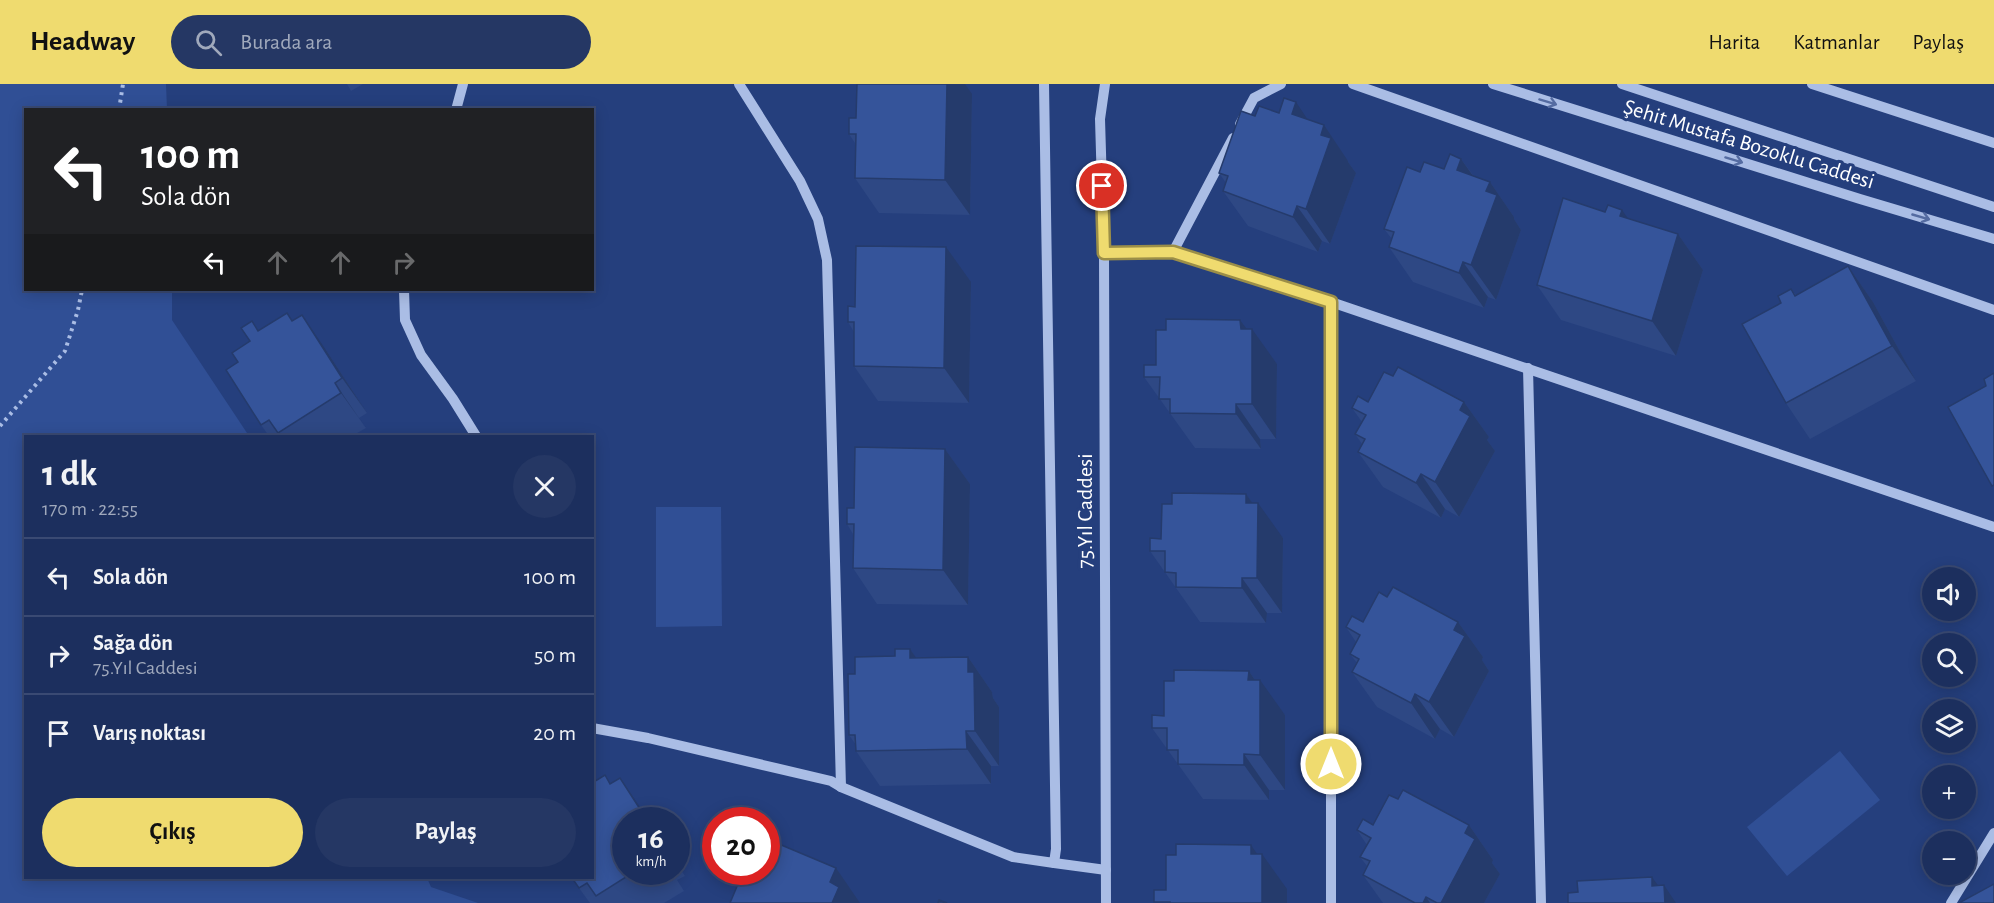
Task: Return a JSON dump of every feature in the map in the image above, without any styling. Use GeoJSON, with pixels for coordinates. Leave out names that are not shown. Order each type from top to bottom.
{"type":"FeatureCollection","features":[{"type":"Feature","properties":{"kind":"street"},"geometry":{"type":"LineString","coordinates":[[457,108],[463,84]]}},
{"type":"Feature","properties":{"kind":"street"},"geometry":{"type":"LineString","coordinates":[[739,84],[800,181],[818,219],[827,260],[841,787]]}},
{"type":"Feature","properties":{"kind":"street"},"geometry":{"type":"LineString","coordinates":[[1044,84],[1056,849],[1054,863]]}},
{"type":"Feature","properties":{"kind":"street","name":"75.Yıl Caddesi"},"geometry":{"type":"LineString","coordinates":[[1105,84],[1100,119],[1104,253],[1106,903]]}},
{"type":"Feature","properties":{"kind":"street","name":"75.Yıl Caddesi"},"geometry":{"type":"LineString","coordinates":[[1100,119],[1111,84]]}},
{"type":"Feature","properties":{"kind":"street"},"geometry":{"type":"LineString","coordinates":[[1173,252],[1254,98],[1281,84]]}},
{"type":"Feature","properties":{"kind":"street"},"geometry":{"type":"LineString","coordinates":[[1353,84],[1994,310]]}},
{"type":"Feature","properties":{"kind":"street","name":"Şehit Mustafa Bozoklu Caddesi"},"geometry":{"type":"LineString","coordinates":[[1493,84],[1994,239]]}},
{"type":"Feature","properties":{"kind":"street","name":"Şehit Mustafa Bozoklu Caddesi"},"geometry":{"type":"LineString","coordinates":[[1622,84],[1994,207]]}},
{"type":"Feature","properties":{"kind":"street"},"geometry":{"type":"LineString","coordinates":[[1812,84],[1994,143]]}},
{"type":"Feature","properties":{"kind":"street"},"geometry":{"type":"LineString","coordinates":[[1104,253],[1173,252],[1331,302],[1994,527]]}},
{"type":"Feature","properties":{"kind":"street"},"geometry":{"type":"LineString","coordinates":[[404,291],[405,320],[421,355],[475,435]]}},
{"type":"Feature","properties":{"kind":"street"},"geometry":{"type":"LineString","coordinates":[[1331,302],[1331,903]]}},
{"type":"Feature","properties":{"kind":"street"},"geometry":{"type":"LineString","coordinates":[[1528,368],[1541,903]]}},
{"type":"Feature","properties":{"kind":"street"},"geometry":{"type":"LineString","coordinates":[[594,728],[648,738],[831,781],[1014,857],[1106,870]]}},
{"type":"Feature","properties":{"kind":"street"},"geometry":{"type":"LineString","coordinates":[[1951,903],[1994,833]]}},
{"type":"Feature","properties":{"kind":"path"},"geometry":{"type":"LineString","coordinates":[[118,108],[123,84]]}},
{"type":"Feature","properties":{"kind":"path"},"geometry":{"type":"LineString","coordinates":[[0,426],[65,351],[82,291]]}},
{"type":"Feature","properties":{"kind":"shaded area"},"geometry":{"type":"Polygon","coordinates":[[[0,84],[166,84],[167,108],[24,108],[24,291],[172,291],[172,320],[248,435],[24,435],[24,879],[427,879],[431,887],[478,903],[0,903],[0,84]]]}},
{"type":"Feature","properties":{"kind":"shaded area"},"geometry":{"type":"Polygon","coordinates":[[[656,507],[721,507],[722,626],[656,627],[656,507]]]}},
{"type":"Feature","properties":{"kind":"shaded area"},"geometry":{"type":"Polygon","coordinates":[[[1840,751],[1880,800],[1787,876],[1747,827],[1840,751]]]}},
{"type":"Feature","properties":{"kind":"building"},"geometry":{"type":"Polygon","coordinates":[[[857,84],[947,84],[945,180],[855,178],[856,134],[849,134],[849,118],[856,118],[857,84]]]}},
{"type":"Feature","properties":{"kind":"building"},"geometry":{"type":"Polygon","coordinates":[[[1284,98],[1296,102],[1292,114],[1324,125],[1321,135],[1331,138],[1306,209],[1297,206],[1293,217],[1223,191],[1228,176],[1219,173],[1241,111],[1255,116],[1259,106],[1279,113],[1284,98]]]}},
{"type":"Feature","properties":{"kind":"building"},"geometry":{"type":"Polygon","coordinates":[[[1450,154],[1461,159],[1457,170],[1490,182],[1486,191],[1497,195],[1471,265],[1463,262],[1459,273],[1389,247],[1394,232],[1384,229],[1407,167],[1420,172],[1424,162],[1444,169],[1450,154]]]}},
{"type":"Feature","properties":{"kind":"building"},"geometry":{"type":"Polygon","coordinates":[[[1563,198],[1605,212],[1608,205],[1622,210],[1620,216],[1678,234],[1652,321],[1537,285],[1563,198]]]}},
{"type":"Feature","properties":{"kind":"building"},"geometry":{"type":"Polygon","coordinates":[[[856,246],[946,247],[944,368],[854,366],[854,322],[848,322],[848,306],[855,307],[856,246]]]}},
{"type":"Feature","properties":{"kind":"building"},"geometry":{"type":"Polygon","coordinates":[[[1848,266],[1892,346],[1786,403],[1742,324],[1781,303],[1778,296],[1791,289],[1795,296],[1848,266]]]}},
{"type":"Feature","properties":{"kind":"building"},"geometry":{"type":"Polygon","coordinates":[[[287,313],[292,321],[302,315],[342,378],[335,383],[341,393],[278,433],[269,420],[261,425],[226,370],[238,362],[232,353],[250,341],[241,328],[252,321],[258,331],[287,313]]]}},
{"type":"Feature","properties":{"kind":"building"},"geometry":{"type":"Polygon","coordinates":[[[1166,319],[1240,320],[1241,329],[1252,329],[1252,404],[1236,404],[1236,414],[1170,413],[1170,399],[1159,399],[1160,377],[1144,377],[1144,365],[1156,365],[1156,330],[1166,330],[1166,319]]]}},
{"type":"Feature","properties":{"kind":"building"},"geometry":{"type":"Polygon","coordinates":[[[1398,367],[1464,402],[1460,410],[1470,416],[1435,482],[1421,474],[1416,483],[1358,452],[1365,439],[1355,434],[1366,415],[1352,408],[1358,396],[1368,402],[1384,372],[1393,376],[1398,367]]]}},
{"type":"Feature","properties":{"kind":"building"},"geometry":{"type":"Polygon","coordinates":[[[1994,373],[1994,485],[1992,486],[1948,407],[1986,386],[1984,379],[1994,373]]]}},
{"type":"Feature","properties":{"kind":"building"},"geometry":{"type":"Polygon","coordinates":[[[855,447],[945,449],[943,570],[853,568],[854,524],[847,524],[847,508],[854,508],[855,447]]]}},
{"type":"Feature","properties":{"kind":"building"},"geometry":{"type":"Polygon","coordinates":[[[1172,493],[1246,494],[1246,503],[1258,503],[1257,578],[1242,578],[1242,588],[1176,587],[1176,573],[1165,572],[1165,551],[1150,551],[1150,538],[1161,539],[1162,504],[1172,504],[1172,493]]]}},
{"type":"Feature","properties":{"kind":"building"},"geometry":{"type":"Polygon","coordinates":[[[1393,587],[1458,622],[1454,630],[1465,636],[1429,702],[1415,694],[1411,703],[1352,672],[1359,659],[1350,654],[1360,635],[1346,627],[1352,616],[1363,622],[1379,592],[1387,597],[1393,587]]]}},
{"type":"Feature","properties":{"kind":"building"},"geometry":{"type":"Polygon","coordinates":[[[895,649],[910,649],[910,658],[968,657],[968,672],[974,672],[975,731],[966,731],[967,749],[856,751],[855,735],[849,735],[848,674],[855,674],[855,657],[895,656],[895,649]]]}},
{"type":"Feature","properties":{"kind":"building"},"geometry":{"type":"Polygon","coordinates":[[[1174,670],[1249,671],[1248,680],[1260,680],[1260,755],[1244,754],[1244,765],[1178,764],[1178,750],[1167,750],[1167,728],[1152,728],[1152,715],[1164,716],[1164,681],[1174,681],[1174,670]]]}},
{"type":"Feature","properties":{"kind":"building"},"geometry":{"type":"Polygon","coordinates":[[[605,775],[610,784],[620,778],[639,807],[612,807],[613,885],[596,896],[587,883],[579,888],[573,879],[594,879],[594,782],[605,775]]]}},
{"type":"Feature","properties":{"kind":"building"},"geometry":{"type":"Polygon","coordinates":[[[1403,790],[1469,825],[1465,833],[1475,839],[1441,903],[1426,897],[1423,903],[1415,903],[1363,875],[1370,861],[1360,857],[1371,838],[1357,830],[1363,819],[1373,825],[1389,795],[1398,799],[1403,790]]]}},
{"type":"Feature","properties":{"kind":"building"},"geometry":{"type":"Polygon","coordinates":[[[780,844],[836,868],[830,882],[839,887],[832,903],[730,903],[738,885],[780,885],[780,844]]]}},
{"type":"Feature","properties":{"kind":"building"},"geometry":{"type":"Polygon","coordinates":[[[1176,844],[1251,845],[1251,854],[1262,854],[1262,903],[1154,902],[1154,890],[1166,890],[1166,855],[1176,855],[1176,844]]]}},
{"type":"Feature","properties":{"kind":"building"},"geometry":{"type":"Polygon","coordinates":[[[1652,877],[1652,886],[1664,885],[1665,903],[1568,903],[1568,893],[1578,892],[1577,881],[1652,877]]]}},
{"type":"Feature","properties":{"kind":"building"},"geometry":{"type":"Polygon","coordinates":[[[1994,884],[1994,903],[1959,903],[1994,884]]]}},
{"type":"Feature","properties":{"kind":"route"},"geometry":{"type":"LineString","coordinates":[[1102,186],[1104,253],[1173,252],[1331,302],[1331,764]]}}]}
